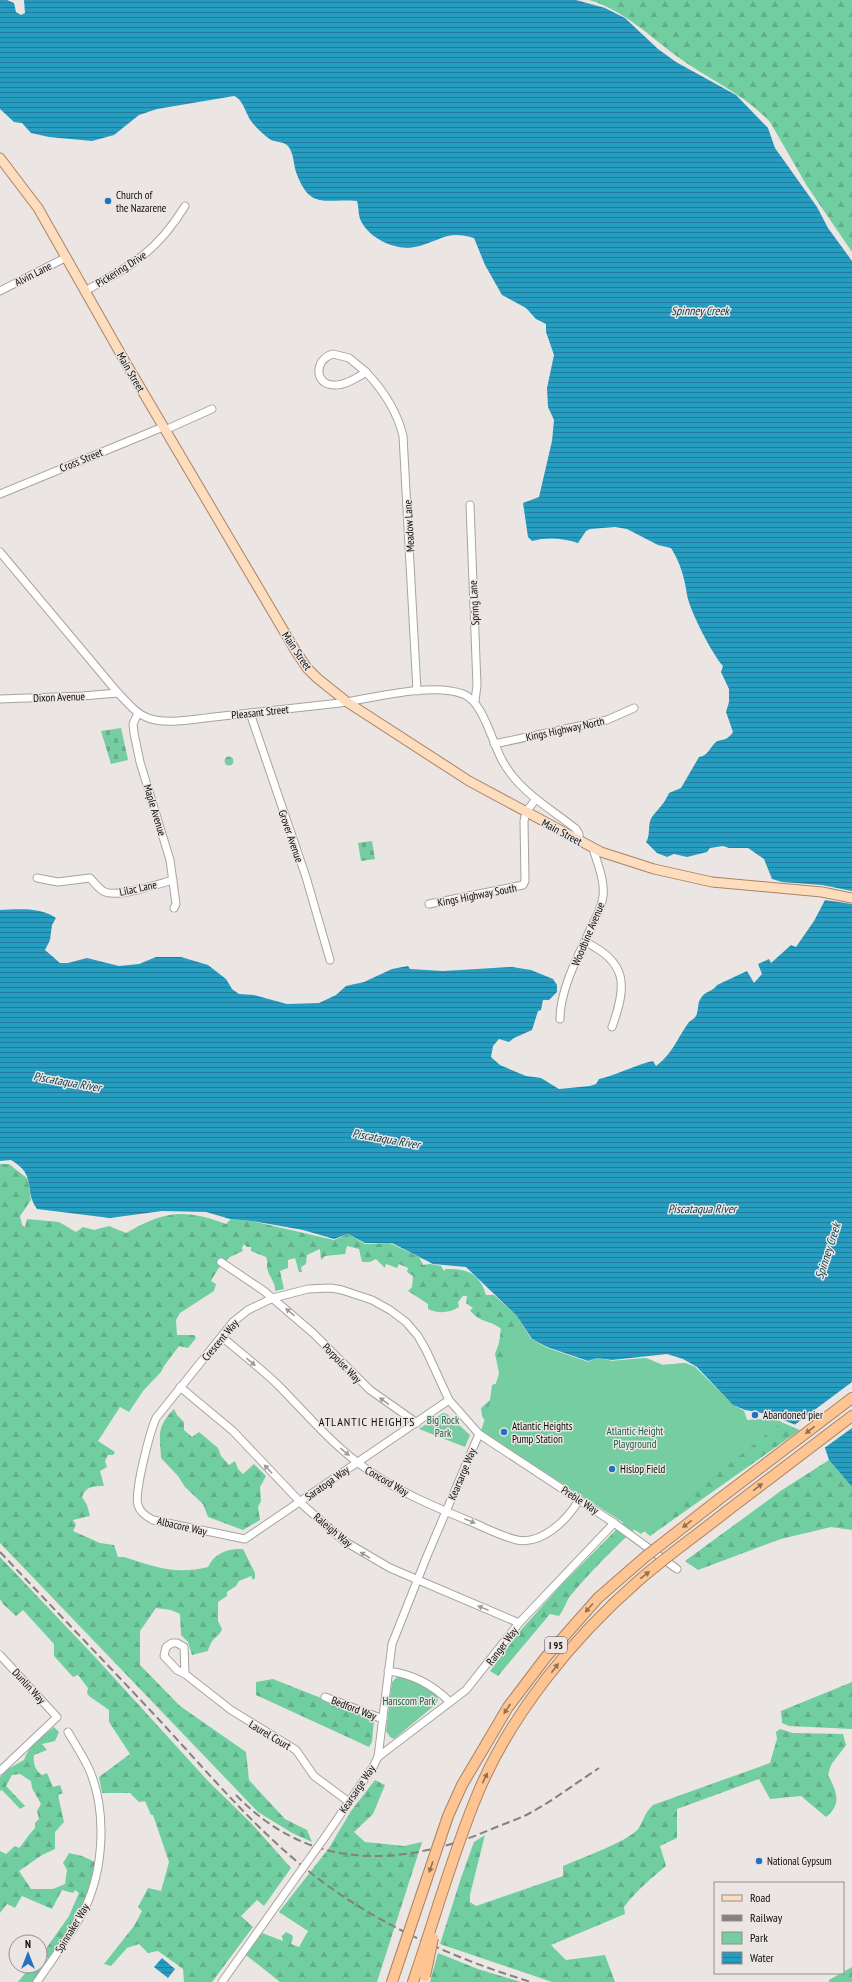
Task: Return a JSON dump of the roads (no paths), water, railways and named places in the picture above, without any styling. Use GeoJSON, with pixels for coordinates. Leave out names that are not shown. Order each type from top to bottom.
{"type":"FeatureCollection","features":[{"type":"Feature","properties":{"kind":"highway","name":"I 95"},"geometry":{"type":"LineString","coordinates":[[392,1982],[448,1816],[462,1785],[508,1707],[546,1657],[598,1598],[645,1557],[852,1398]]}},
{"type":"Feature","properties":{"kind":"highway","name":"I 95"},"geometry":{"type":"LineString","coordinates":[[419,1978],[444,1891],[478,1793],[508,1735],[535,1695],[576,1642],[638,1581],[852,1416]]}},
{"type":"Feature","properties":{"kind":"main road","name":"Main Street"},"geometry":{"type":"LineString","coordinates":[[0,158],[38,208],[164,428],[300,659],[317,678],[347,702],[457,774],[593,848],[628,862],[703,881],[822,892],[852,898]]}},
{"type":"Feature","properties":{"kind":"street","name":"Pickering Drive"},"geometry":{"type":"LineString","coordinates":[[85,291],[130,266],[148,253],[178,218],[185,206]]}},
{"type":"Feature","properties":{"kind":"street","name":"Alvin Lane"},"geometry":{"type":"LineString","coordinates":[[0,291],[66,257]]}},
{"type":"Feature","properties":{"kind":"street","name":"Meadow Lane"},"geometry":{"type":"LineString","coordinates":[[366,372],[340,385],[332,385],[323,381],[318,370],[323,359],[336,354],[349,358],[366,372],[391,404],[399,419],[403,436],[418,691]]}},
{"type":"Feature","properties":{"kind":"street","name":"Cross Street"},"geometry":{"type":"LineString","coordinates":[[0,494],[212,410]]}},
{"type":"Feature","properties":{"kind":"street","name":"Spring Lane"},"geometry":{"type":"LineString","coordinates":[[470,505],[477,685],[475,701]]}},
{"type":"Feature","properties":{"kind":"street","name":"Pleasant Street"},"geometry":{"type":"LineString","coordinates":[[0,552],[118,692],[138,713],[149,719],[164,721],[250,713],[347,702],[418,691],[454,691],[466,695],[475,701]]}},
{"type":"Feature","properties":{"kind":"street","name":"Dixon Avenue"},"geometry":{"type":"LineString","coordinates":[[0,699],[82,696],[118,692]]}},
{"type":"Feature","properties":{"kind":"street"},"geometry":{"type":"LineString","coordinates":[[475,701],[509,773],[536,799],[576,829],[579,834],[579,841]]}},
{"type":"Feature","properties":{"kind":"street","name":"Kings Highway North"},"geometry":{"type":"LineString","coordinates":[[494,744],[607,720],[634,708]]}},
{"type":"Feature","properties":{"kind":"street","name":"Maple Avenue"},"geometry":{"type":"LineString","coordinates":[[138,713],[134,724],[134,733],[140,762],[170,860],[176,904],[174,908]]}},
{"type":"Feature","properties":{"kind":"street","name":"Grover Avenue"},"geometry":{"type":"LineString","coordinates":[[250,713],[308,884],[330,960]]}},
{"type":"Feature","properties":{"kind":"street"},"geometry":{"type":"LineString","coordinates":[[526,812],[536,799]]}},
{"type":"Feature","properties":{"kind":"street","name":"Kings Highway South"},"geometry":{"type":"LineString","coordinates":[[429,904],[523,885],[526,881],[524,830],[526,812]]}},
{"type":"Feature","properties":{"kind":"street","name":"Woodbine Avenue"},"geometry":{"type":"LineString","coordinates":[[560,1019],[561,1007],[572,970],[603,899],[603,884],[593,848]]}},
{"type":"Feature","properties":{"kind":"street","name":"Lilac Lane"},"geometry":{"type":"LineString","coordinates":[[37,878],[58,882],[90,878],[102,891],[108,893],[121,893],[173,880]]}},
{"type":"Feature","properties":{"kind":"street"},"geometry":{"type":"LineString","coordinates":[[585,942],[609,957],[618,969],[621,999],[612,1027]]}},
{"type":"Feature","properties":{"kind":"street","name":"Porpoise Way"},"geometry":{"type":"LineString","coordinates":[[220,1262],[273,1298],[313,1333],[370,1390],[417,1422]]}},
{"type":"Feature","properties":{"kind":"street","name":"Crescent Way"},"geometry":{"type":"LineString","coordinates":[[154,1423],[180,1388],[240,1316],[273,1298],[308,1289],[331,1288],[358,1295],[390,1310],[406,1322],[422,1343],[449,1400],[479,1434]]}},
{"type":"Feature","properties":{"kind":"street","name":"Concord Way"},"geometry":{"type":"LineString","coordinates":[[222,1337],[268,1376],[323,1434],[357,1462],[404,1491],[446,1511],[509,1537],[518,1540],[528,1540],[538,1538],[553,1529],[571,1512],[579,1500]]}},
{"type":"Feature","properties":{"kind":"street","name":"Raleigh Way"},"geometry":{"type":"LineString","coordinates":[[180,1388],[233,1431],[300,1502],[349,1544],[371,1558],[417,1580],[519,1623]]}},
{"type":"Feature","properties":{"kind":"street","name":"Saratoga Way"},"geometry":{"type":"LineString","coordinates":[[245,1539],[449,1400]]}},
{"type":"Feature","properties":{"kind":"street","name":"Albacore Way"},"geometry":{"type":"LineString","coordinates":[[154,1423],[137,1496],[138,1505],[142,1513],[153,1520],[245,1539]]}},
{"type":"Feature","properties":{"kind":"street","name":"Preble Way"},"geometry":{"type":"LineString","coordinates":[[479,1434],[614,1523],[677,1569]]}},
{"type":"Feature","properties":{"kind":"street","name":"Kearsarge Way"},"geometry":{"type":"LineString","coordinates":[[222,1982],[374,1767],[378,1757],[392,1644],[417,1580],[479,1434]]}},
{"type":"Feature","properties":{"kind":"street","name":"Ranger Way"},"geometry":{"type":"LineString","coordinates":[[378,1757],[477,1680],[519,1623],[614,1523]]}},
{"type":"Feature","properties":{"kind":"street","name":"Dunlin Way"},"geometry":{"type":"LineString","coordinates":[[0,1655],[57,1717],[0,1771]]}},
{"type":"Feature","properties":{"kind":"street"},"geometry":{"type":"LineString","coordinates":[[388,1671],[417,1678],[439,1692],[450,1702]]}},
{"type":"Feature","properties":{"kind":"street","name":"Laurel Court"},"geometry":{"type":"LineString","coordinates":[[185,1674],[230,1710],[296,1750],[314,1776],[349,1802]]}},
{"type":"Feature","properties":{"kind":"street","name":"Bedford Way"},"geometry":{"type":"LineString","coordinates":[[325,1697],[383,1719]]}},
{"type":"Feature","properties":{"kind":"street","name":"Spinnaker Way"},"geometry":{"type":"LineString","coordinates":[[37,1982],[83,1912],[93,1887],[98,1864],[100,1825],[96,1792],[89,1769],[68,1732]]}},
{"type":"Feature","properties":{"kind":"water","name":"Spinney Creek"},"geometry":{"type":"Polygon","coordinates":[[[0,0],[7,0],[14,3],[16,12],[21,15],[25,13],[24,0],[576,0],[605,8],[625,18],[658,49],[676,62],[736,95],[768,128],[775,148],[817,207],[828,228],[852,261],[852,891],[822,885],[782,882],[772,879],[764,859],[748,848],[729,848],[723,846],[710,848],[707,852],[687,857],[674,854],[667,857],[657,853],[646,842],[652,817],[669,793],[681,788],[699,757],[706,754],[716,742],[726,739],[733,732],[726,712],[729,702],[729,689],[721,672],[723,666],[713,652],[697,621],[689,602],[682,571],[671,548],[658,545],[627,529],[615,527],[590,529],[586,531],[578,543],[555,539],[532,541],[528,537],[523,503],[539,497],[552,441],[554,420],[548,407],[547,388],[554,355],[546,332],[546,324],[536,319],[526,308],[502,295],[485,265],[474,238],[457,235],[443,237],[423,245],[407,248],[383,242],[369,232],[364,226],[359,217],[357,201],[320,200],[313,198],[307,193],[296,172],[288,146],[271,140],[260,131],[251,121],[240,100],[234,96],[157,109],[139,115],[114,135],[92,141],[49,137],[31,133],[22,123],[14,122],[0,109],[0,0]]]}},
{"type":"Feature","properties":{"kind":"water","name":"Piscataqua River"},"geometry":{"type":"Polygon","coordinates":[[[825,900],[852,904],[852,1487],[829,1460],[823,1442],[798,1426],[769,1414],[745,1410],[733,1405],[697,1367],[683,1359],[667,1354],[612,1360],[597,1358],[588,1361],[547,1347],[532,1339],[517,1316],[466,1267],[433,1264],[392,1243],[365,1243],[348,1234],[334,1239],[303,1230],[252,1221],[230,1219],[206,1212],[162,1211],[110,1218],[37,1209],[33,1202],[29,1183],[24,1172],[11,1160],[0,1161],[0,910],[37,910],[50,914],[56,918],[52,925],[50,940],[45,950],[60,963],[68,963],[87,958],[119,966],[139,964],[156,957],[181,957],[208,965],[226,979],[232,989],[239,994],[254,995],[287,1004],[319,1003],[336,995],[346,986],[364,982],[392,969],[408,966],[410,969],[443,971],[512,967],[531,970],[553,979],[557,985],[557,992],[549,1000],[543,1000],[541,1010],[538,1011],[532,1030],[514,1038],[509,1042],[499,1039],[493,1046],[491,1057],[500,1065],[526,1076],[541,1078],[559,1089],[590,1086],[596,1084],[599,1079],[653,1061],[656,1066],[666,1057],[689,1022],[696,1016],[699,1002],[707,992],[714,989],[717,985],[747,971],[754,983],[762,974],[758,964],[769,959],[771,963],[791,945],[796,947],[814,921],[825,900]]]}},
{"type":"Feature","properties":{"kind":"water"},"geometry":{"type":"Polygon","coordinates":[[[162,1958],[175,1969],[168,1978],[154,1967],[162,1958]]]}},
{"type":"Feature","properties":{"kind":"railway"},"geometry":{"type":"LineString","coordinates":[[0,1552],[143,1702],[248,1816],[318,1879],[388,1924],[434,1946],[482,1966],[531,1982]]}},
{"type":"Feature","properties":{"kind":"railway"},"geometry":{"type":"LineString","coordinates":[[236,1795],[265,1820],[295,1838],[326,1850],[358,1855],[391,1855],[425,1851],[460,1841],[517,1819],[548,1803],[599,1768]]}},
{"type":"Feature","properties":{"kind":"place","name":"Church of the Nazarene"},"geometry":{"type":"Point","coordinates":[108,201]}},
{"type":"Feature","properties":{"kind":"place","name":"Abandoned pier"},"geometry":{"type":"Point","coordinates":[755,1415]}},
{"type":"Feature","properties":{"kind":"place","name":"Atlantic Heights Pump Station"},"geometry":{"type":"Point","coordinates":[504,1432]}},
{"type":"Feature","properties":{"kind":"place","name":"Hislop Field"},"geometry":{"type":"Point","coordinates":[612,1469]}},
{"type":"Feature","properties":{"kind":"place","name":"National Gypsum"},"geometry":{"type":"Point","coordinates":[759,1861]}},
{"type":"Feature","properties":{"kind":"district","name":"ATLANTIC HEIGHTS"},"geometry":{"type":"Point","coordinates":[367,1422]}},
{"type":"Feature","properties":{"kind":"park label","name":"Big Rock Park"},"geometry":{"type":"Point","coordinates":[443,1426]}},
{"type":"Feature","properties":{"kind":"park label","name":"Atlantic Height Playground"},"geometry":{"type":"Point","coordinates":[635,1437]}},
{"type":"Feature","properties":{"kind":"park label","name":"Hanscom Park"},"geometry":{"type":"Point","coordinates":[409,1701]}}]}
